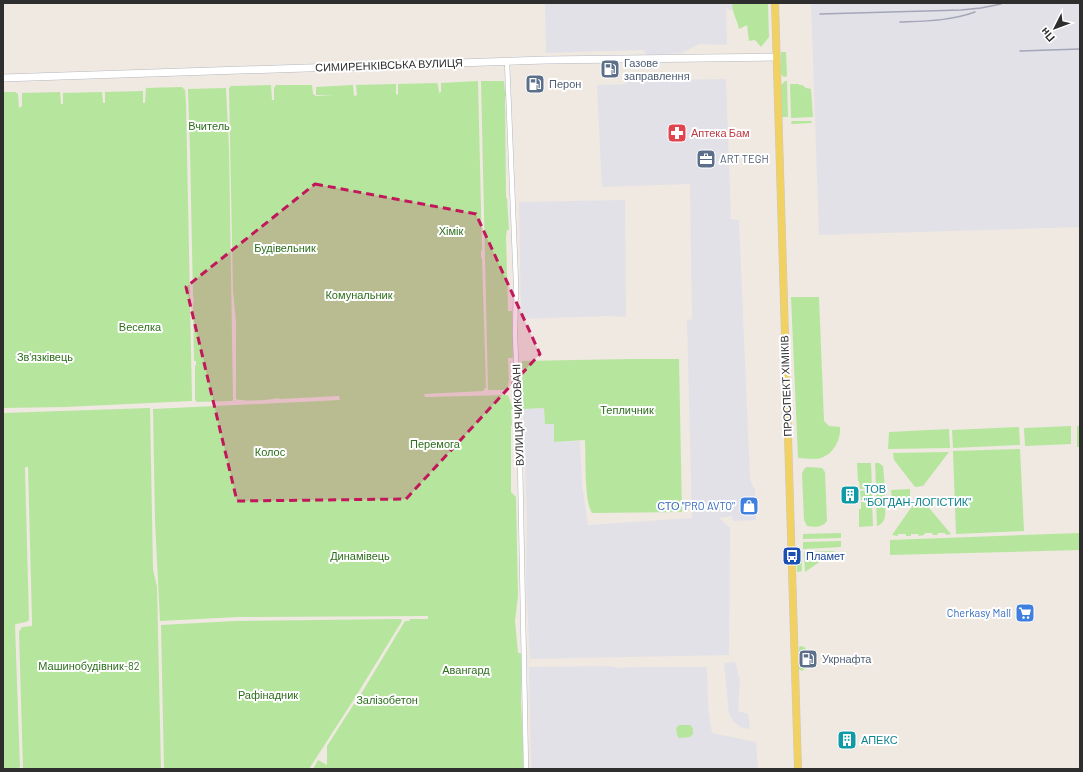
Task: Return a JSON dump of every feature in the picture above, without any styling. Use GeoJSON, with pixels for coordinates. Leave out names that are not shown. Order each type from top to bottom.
{"type":"FeatureCollection","features":[{"type":"Feature","properties":{"kind":"main road","name":"ПРОСПЕКТ ХІМІКІВ"},"geometry":{"type":"LineString","coordinates":[[774,3],[798,769]]}},
{"type":"Feature","properties":{"kind":"main road","name":"СИМИРЕНКІВСЬКА ВУЛИЦЯ"},"geometry":{"type":"LineString","coordinates":[[3,78],[507,61],[776,57]]}},
{"type":"Feature","properties":{"kind":"street","name":"ВУЛИЦЯ ЧИКОВАНІ"},"geometry":{"type":"LineString","coordinates":[[507,61],[516,284],[515,335],[520,461],[526,769]]}},
{"type":"Feature","properties":{"kind":"highlighted area"},"geometry":{"type":"Polygon","coordinates":[[[315,184],[476,214],[540,354],[406,499],[237,501],[186,287],[315,184]]]}},
{"type":"Feature","properties":{"kind":"shaded area"},"geometry":{"type":"Polygon","coordinates":[[[545,3],[732,3],[732,11],[726,8],[727,45],[699,44],[682,53],[647,55],[643,50],[546,53],[545,3]]]}},
{"type":"Feature","properties":{"kind":"shaded area"},"geometry":{"type":"Polygon","coordinates":[[[811,3],[1080,3],[1080,227],[819,235],[811,3]]]}},
{"type":"Feature","properties":{"kind":"shaded area"},"geometry":{"type":"Polygon","coordinates":[[[655,75],[658,80],[726,79],[731,219],[739,220],[750,480],[755,490],[756,520],[733,521],[732,516],[719,518],[730,528],[729,655],[530,659],[526,582],[527,520],[523,409],[544,408],[545,424],[554,424],[554,442],[580,441],[582,484],[588,525],[692,518],[687,320],[692,319],[690,184],[602,187],[597,85],[626,84],[627,77],[655,75]]]}},
{"type":"Feature","properties":{"kind":"shaded area"},"geometry":{"type":"Polygon","coordinates":[[[625,200],[626,317],[608,316],[521,319],[519,202],[625,200]]]}},
{"type":"Feature","properties":{"kind":"shaded area"},"geometry":{"type":"Polygon","coordinates":[[[735,662],[740,680],[738,711],[748,714],[750,729],[740,727],[734,722],[729,714],[724,663],[735,662]]]}},
{"type":"Feature","properties":{"kind":"shaded area"},"geometry":{"type":"Polygon","coordinates":[[[608,666],[620,668],[707,667],[708,707],[712,733],[756,742],[758,769],[531,769],[529,667],[608,666]]]}},
{"type":"Feature","properties":{"kind":"green space"},"geometry":{"type":"Polygon","coordinates":[[[732,3],[768,3],[769,37],[761,47],[755,40],[749,41],[747,25],[739,29],[732,3]]]}},
{"type":"Feature","properties":{"kind":"green space"},"geometry":{"type":"Polygon","coordinates":[[[781,52],[786,52],[786,77],[782,76],[781,73],[781,52]]]}},
{"type":"Feature","properties":{"kind":"green space"},"geometry":{"type":"Polygon","coordinates":[[[478,81],[481,258],[486,387],[483,391],[424,394],[425,397],[508,395],[513,409],[511,410],[511,492],[516,497],[518,596],[515,621],[518,653],[522,653],[521,701],[524,769],[313,769],[318,760],[327,765],[327,746],[354,704],[364,707],[361,694],[405,621],[409,621],[410,619],[428,619],[428,616],[238,617],[160,621],[155,521],[153,409],[340,400],[339,396],[257,400],[236,399],[236,322],[233,291],[229,88],[231,86],[271,85],[272,100],[274,100],[274,88],[276,85],[312,85],[313,94],[316,96],[334,96],[316,95],[316,87],[353,85],[354,96],[357,95],[356,85],[396,84],[396,94],[398,95],[398,84],[437,83],[439,93],[441,92],[441,83],[478,81]]]}},
{"type":"Feature","properties":{"kind":"green space","name":"Хімік"},"geometry":{"type":"Polygon","coordinates":[[[481,81],[504,81],[506,93],[506,198],[509,230],[507,230],[506,236],[508,311],[512,311],[513,358],[508,358],[509,380],[507,390],[488,390],[481,81]]]}},
{"type":"Feature","properties":{"kind":"green space"},"geometry":{"type":"Polygon","coordinates":[[[787,81],[788,117],[782,117],[781,85],[787,81]]]}},
{"type":"Feature","properties":{"kind":"green space"},"geometry":{"type":"Polygon","coordinates":[[[790,84],[799,84],[811,89],[813,117],[791,118],[790,84]]]}},
{"type":"Feature","properties":{"kind":"green space"},"geometry":{"type":"Polygon","coordinates":[[[182,87],[185,90],[186,102],[192,401],[65,407],[3,408],[3,92],[15,92],[18,94],[19,108],[22,106],[22,93],[60,92],[61,104],[63,104],[63,93],[102,92],[103,103],[105,103],[105,92],[143,91],[143,103],[145,103],[146,88],[182,87]]]}},
{"type":"Feature","properties":{"kind":"green space","name":"Вчитель"},"geometry":{"type":"Polygon","coordinates":[[[226,88],[229,149],[233,400],[197,402],[195,400],[196,361],[194,361],[194,301],[188,89],[226,88]]]}},
{"type":"Feature","properties":{"kind":"green space"},"geometry":{"type":"Polygon","coordinates":[[[792,121],[811,121],[812,122],[792,124],[792,121]]]}},
{"type":"Feature","properties":{"kind":"green space"},"geometry":{"type":"Polygon","coordinates":[[[791,297],[819,297],[824,421],[829,426],[840,427],[840,432],[838,441],[833,450],[826,456],[819,459],[798,458],[791,297]]]}},
{"type":"Feature","properties":{"kind":"green space","name":"Тепличник"},"geometry":{"type":"Polygon","coordinates":[[[679,359],[682,512],[592,513],[589,507],[587,489],[585,440],[554,442],[554,424],[545,424],[544,408],[523,409],[522,361],[679,359]]]}},
{"type":"Feature","properties":{"kind":"green space","name":"Машинобудівник-82"},"geometry":{"type":"Polygon","coordinates":[[[150,408],[153,569],[157,587],[161,769],[23,769],[19,632],[22,627],[32,626],[28,467],[25,467],[29,620],[15,625],[20,767],[3,769],[3,413],[150,408]]]}},
{"type":"Feature","properties":{"kind":"green space"},"geometry":{"type":"Polygon","coordinates":[[[1071,426],[1071,444],[1025,446],[1024,428],[1071,426]]]}},
{"type":"Feature","properties":{"kind":"green space"},"geometry":{"type":"Polygon","coordinates":[[[1077,426],[1080,426],[1080,447],[1077,447],[1077,426]]]}},
{"type":"Feature","properties":{"kind":"green space"},"geometry":{"type":"Polygon","coordinates":[[[1019,427],[1020,445],[953,448],[952,430],[1019,427]]]}},
{"type":"Feature","properties":{"kind":"green space"},"geometry":{"type":"Polygon","coordinates":[[[949,429],[950,448],[888,449],[889,432],[949,429]]]}},
{"type":"Feature","properties":{"kind":"green space"},"geometry":{"type":"Polygon","coordinates":[[[1020,449],[1024,531],[956,534],[953,451],[1020,449]]]}},
{"type":"Feature","properties":{"kind":"green space"},"geometry":{"type":"Polygon","coordinates":[[[949,452],[923,486],[915,487],[894,460],[893,453],[949,452]]]}},
{"type":"Feature","properties":{"kind":"green space"},"geometry":{"type":"Polygon","coordinates":[[[857,463],[871,463],[872,488],[860,489],[857,463]]]}},
{"type":"Feature","properties":{"kind":"green space"},"geometry":{"type":"Polygon","coordinates":[[[875,463],[879,463],[883,466],[885,488],[876,488],[875,463]]]}},
{"type":"Feature","properties":{"kind":"green space"},"geometry":{"type":"Polygon","coordinates":[[[807,467],[822,468],[825,472],[827,521],[823,525],[812,527],[807,526],[804,520],[802,473],[807,467]]]}},
{"type":"Feature","properties":{"kind":"green space"},"geometry":{"type":"Polygon","coordinates":[[[910,489],[910,497],[892,498],[891,490],[910,489]]]}},
{"type":"Feature","properties":{"kind":"green space"},"geometry":{"type":"Polygon","coordinates":[[[872,490],[872,499],[861,500],[860,491],[872,490]]]}},
{"type":"Feature","properties":{"kind":"green space"},"geometry":{"type":"Polygon","coordinates":[[[876,490],[884,490],[885,499],[876,499],[876,490]]]}},
{"type":"Feature","properties":{"kind":"green space"},"geometry":{"type":"Polygon","coordinates":[[[876,501],[885,501],[884,519],[881,524],[877,526],[876,501]]]}},
{"type":"Feature","properties":{"kind":"green space"},"geometry":{"type":"Polygon","coordinates":[[[861,502],[872,502],[873,526],[859,527],[859,509],[861,509],[861,502]]]}},
{"type":"Feature","properties":{"kind":"green space"},"geometry":{"type":"Polygon","coordinates":[[[915,502],[924,502],[951,534],[946,535],[945,533],[938,533],[937,535],[933,535],[932,533],[925,533],[924,535],[919,536],[918,534],[911,534],[911,536],[906,536],[906,534],[898,534],[898,536],[892,535],[915,502]]]}},
{"type":"Feature","properties":{"kind":"green space"},"geometry":{"type":"Polygon","coordinates":[[[841,533],[841,538],[803,539],[803,534],[841,533]]]}},
{"type":"Feature","properties":{"kind":"green space"},"geometry":{"type":"Polygon","coordinates":[[[1080,533],[1080,550],[890,555],[890,540],[1080,533]]]}},
{"type":"Feature","properties":{"kind":"green space"},"geometry":{"type":"Polygon","coordinates":[[[841,541],[841,547],[803,549],[803,542],[841,541]]]}},
{"type":"Feature","properties":{"kind":"green space"},"geometry":{"type":"Polygon","coordinates":[[[796,551],[801,551],[802,571],[797,572],[796,551]]]}},
{"type":"Feature","properties":{"kind":"green space"},"geometry":{"type":"Polygon","coordinates":[[[835,551],[805,572],[804,552],[835,551]]]}},
{"type":"Feature","properties":{"kind":"green space","name":"Рафінадник"},"geometry":{"type":"Polygon","coordinates":[[[401,619],[402,621],[356,696],[309,769],[164,769],[161,625],[235,621],[401,619]]]}},
{"type":"Feature","properties":{"kind":"green space"},"geometry":{"type":"Polygon","coordinates":[[[800,646],[807,650],[807,667],[802,671],[799,669],[800,646]]]}},
{"type":"Feature","properties":{"kind":"green space"},"geometry":{"type":"Polygon","coordinates":[[[679,725],[690,725],[693,728],[693,734],[690,737],[679,738],[676,728],[679,725]]]}},
{"type":"Feature","properties":{"kind":"railway"},"geometry":{"type":"LineString","coordinates":[[820,14],[961,10],[1001,4]]}},
{"type":"Feature","properties":{"kind":"railway"},"geometry":{"type":"LineString","coordinates":[[900,22],[947,19],[975,12]]}},
{"type":"Feature","properties":{"kind":"railway"},"geometry":{"type":"LineString","coordinates":[[1020,51],[1080,49]]}},
{"type":"Feature","properties":{"kind":"place","name":"Газове заправлення"},"geometry":{"type":"Point","coordinates":[610,69]}},
{"type":"Feature","properties":{"kind":"place","name":"Перон"},"geometry":{"type":"Point","coordinates":[535,84]}},
{"type":"Feature","properties":{"kind":"place","name":"Аптека Бам"},"geometry":{"type":"Point","coordinates":[677,133]}},
{"type":"Feature","properties":{"kind":"place","name":"ART TEGH"},"geometry":{"type":"Point","coordinates":[706,159]}},
{"type":"Feature","properties":{"kind":"place","name":"ТОВ \"БОГДАН-ЛОГІСТИК\""},"geometry":{"type":"Point","coordinates":[850,495]}},
{"type":"Feature","properties":{"kind":"place","name":"СТО \"PRO AVTO\""},"geometry":{"type":"Point","coordinates":[749,506]}},
{"type":"Feature","properties":{"kind":"place","name":"Пламет"},"geometry":{"type":"Point","coordinates":[792,556]}},
{"type":"Feature","properties":{"kind":"place","name":"Cherkasy Mall"},"geometry":{"type":"Point","coordinates":[1025,613]}},
{"type":"Feature","properties":{"kind":"place","name":"Укрнафта"},"geometry":{"type":"Point","coordinates":[808,659]}},
{"type":"Feature","properties":{"kind":"place","name":"АПЕКС"},"geometry":{"type":"Point","coordinates":[847,740]}},
{"type":"Feature","properties":{"kind":"park label","name":"Будівельник"},"geometry":{"type":"Point","coordinates":[285,248]}},
{"type":"Feature","properties":{"kind":"park label","name":"Комунальник"},"geometry":{"type":"Point","coordinates":[359,295]}},
{"type":"Feature","properties":{"kind":"park label","name":"Веселка"},"geometry":{"type":"Point","coordinates":[140,327]}},
{"type":"Feature","properties":{"kind":"park label","name":"Зв'язківець"},"geometry":{"type":"Point","coordinates":[45,357]}},
{"type":"Feature","properties":{"kind":"park label","name":"Перемога"},"geometry":{"type":"Point","coordinates":[435,444]}},
{"type":"Feature","properties":{"kind":"park label","name":"Колос"},"geometry":{"type":"Point","coordinates":[270,452]}},
{"type":"Feature","properties":{"kind":"park label","name":"Динамівець"},"geometry":{"type":"Point","coordinates":[360,556]}},
{"type":"Feature","properties":{"kind":"park label","name":"Авангард"},"geometry":{"type":"Point","coordinates":[466,670]}},
{"type":"Feature","properties":{"kind":"park label","name":"Залізобетон"},"geometry":{"type":"Point","coordinates":[387,700]}}]}
